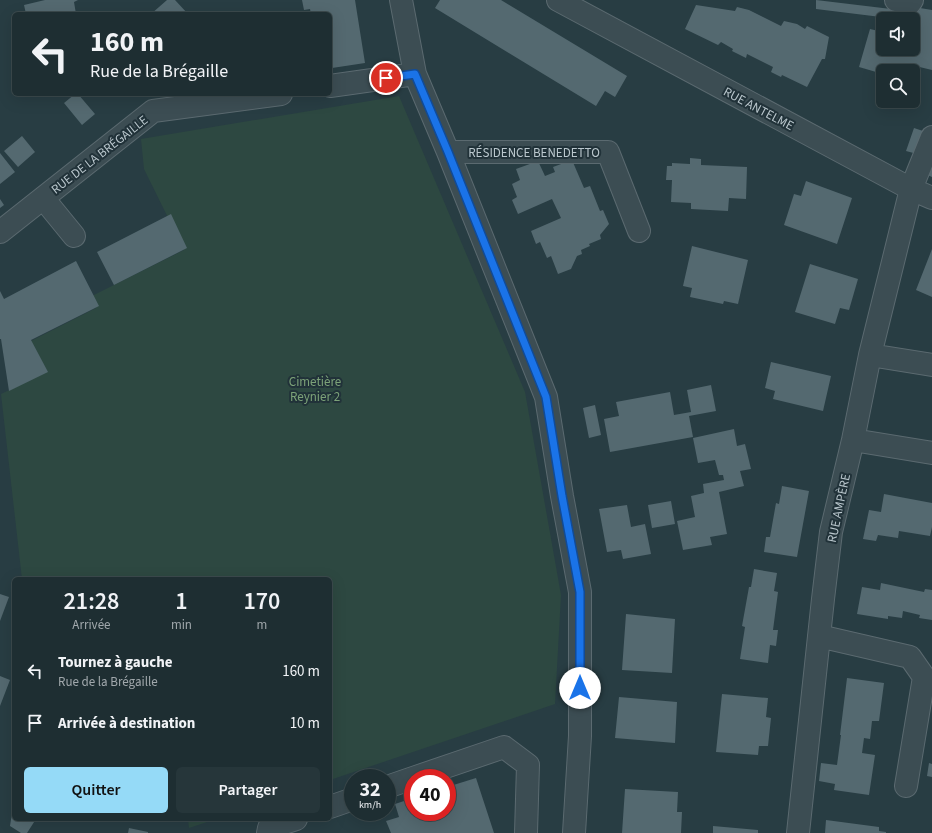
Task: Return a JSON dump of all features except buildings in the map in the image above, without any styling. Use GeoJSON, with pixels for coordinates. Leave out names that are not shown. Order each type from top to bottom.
{"type":"FeatureCollection","features":[{"type":"Feature","properties":{"kind":"street"},"geometry":{"type":"LineString","coordinates":[[401,0],[415,74],[448,152],[546,397],[562,496],[580,592],[580,736],[574,833]]}},
{"type":"Feature","properties":{"kind":"street","name":"RUE ANTELME"},"geometry":{"type":"LineString","coordinates":[[558,0],[911,189],[932,198]]}},
{"type":"Feature","properties":{"kind":"street"},"geometry":{"type":"LineString","coordinates":[[896,0],[910,3],[912,0]]}},
{"type":"Feature","properties":{"kind":"street"},"geometry":{"type":"LineString","coordinates":[[332,86],[415,74]]}},
{"type":"Feature","properties":{"kind":"street","name":"RUE DE LA BRÉGAILLE"},"geometry":{"type":"LineString","coordinates":[[0,232],[153,111],[266,96]]}},
{"type":"Feature","properties":{"kind":"street"},"geometry":{"type":"LineString","coordinates":[[911,189],[932,137]]}},
{"type":"Feature","properties":{"kind":"street","name":"RÉSIDENCE BENEDETTO"},"geometry":{"type":"LineString","coordinates":[[448,152],[608,152],[639,231]]}},
{"type":"Feature","properties":{"kind":"street","name":"RUE AMPÈRE"},"geometry":{"type":"LineString","coordinates":[[798,833],[823,599],[832,532],[853,440],[870,355],[911,189]]}},
{"type":"Feature","properties":{"kind":"street"},"geometry":{"type":"LineString","coordinates":[[43,198],[74,236]]}},
{"type":"Feature","properties":{"kind":"street"},"geometry":{"type":"LineString","coordinates":[[870,355],[932,365]]}},
{"type":"Feature","properties":{"kind":"street"},"geometry":{"type":"LineString","coordinates":[[853,440],[932,453]]}},
{"type":"Feature","properties":{"kind":"street"},"geometry":{"type":"LineString","coordinates":[[819,636],[910,657],[928,684],[906,786]]}},
{"type":"Feature","properties":{"kind":"street"},"geometry":{"type":"LineString","coordinates":[[439,769],[504,746],[528,766],[526,833]]}},
{"type":"Feature","properties":{"kind":"street"},"geometry":{"type":"LineString","coordinates":[[332,806],[344,802]]}},
{"type":"Feature","properties":{"kind":"street"},"geometry":{"type":"LineString","coordinates":[[268,833],[269,828],[290,821]]}},
{"type":"Feature","properties":{"kind":"green space","name":"Cimetière Reynier 2"},"geometry":{"type":"Polygon","coordinates":[[[399,96],[525,392],[561,595],[555,704],[363,769],[344,769],[344,775],[332,779],[332,577],[22,577],[1,394],[45,373],[29,342],[96,308],[90,297],[184,250],[144,169],[141,139],[399,96]]]}},
{"type":"Feature","properties":{"kind":"green space"},"geometry":{"type":"Polygon","coordinates":[[[188,821],[210,821],[189,828],[188,821]]]}},
{"type":"Feature","properties":{"kind":"route"},"geometry":{"type":"LineString","coordinates":[[386,78],[415,74],[448,152],[546,397],[562,496],[580,592],[580,688]]}}]}
